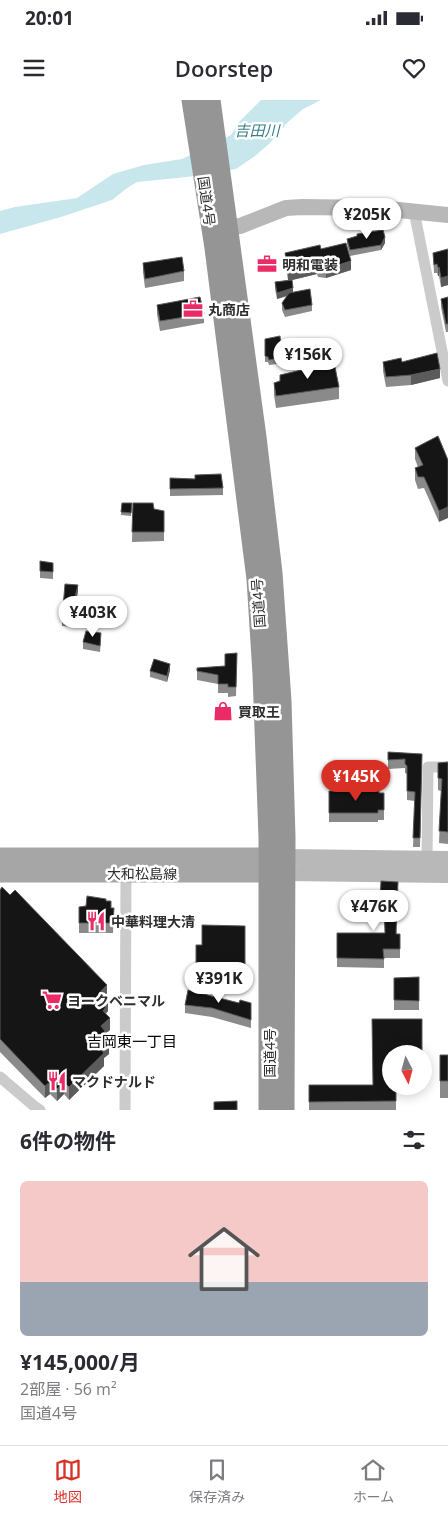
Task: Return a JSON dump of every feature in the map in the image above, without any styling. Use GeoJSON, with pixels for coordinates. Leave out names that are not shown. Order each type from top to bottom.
{"type":"FeatureCollection","features":[{"type":"Feature","properties":{"kind":"highway","name":"国道4号"},"geometry":{"type":"LineString","coordinates":[[192,100],[215,200],[256,437],[272,573],[281,701],[269,1110]]}},
{"type":"Feature","properties":{"kind":"highway","name":"国道4号"},"geometry":{"type":"LineString","coordinates":[[210,100],[215,200]]}},
{"type":"Feature","properties":{"kind":"highway","name":"国道4号"},"geometry":{"type":"LineString","coordinates":[[277,865],[284,1110]]}},
{"type":"Feature","properties":{"kind":"main road","name":"大和松島線"},"geometry":{"type":"LineString","coordinates":[[0,857],[277,865]]}},
{"type":"Feature","properties":{"kind":"main road","name":"大和松島線"},"geometry":{"type":"LineString","coordinates":[[0,873],[126,873],[277,865]]}},
{"type":"Feature","properties":{"kind":"street"},"geometry":{"type":"LineString","coordinates":[[220,229],[240,226],[286,208],[302,206],[380,208],[448,215]]}},
{"type":"Feature","properties":{"kind":"street"},"geometry":{"type":"LineString","coordinates":[[414,212],[448,381]]}},
{"type":"Feature","properties":{"kind":"street"},"geometry":{"type":"LineString","coordinates":[[427,859],[428,766],[448,767]]}},
{"type":"Feature","properties":{"kind":"street"},"geometry":{"type":"LineString","coordinates":[[277,865],[448,859]]}},
{"type":"Feature","properties":{"kind":"street"},"geometry":{"type":"LineString","coordinates":[[277,865],[448,875]]}},
{"type":"Feature","properties":{"kind":"street"},"geometry":{"type":"LineString","coordinates":[[125,1110],[126,873]]}},
{"type":"Feature","properties":{"kind":"street"},"geometry":{"type":"LineString","coordinates":[[0,1076],[35,1109]]}},
{"type":"Feature","properties":{"kind":"water","name":"吉田川"},"geometry":{"type":"Polygon","coordinates":[[[261,100],[321,100],[303,109],[288,122],[270,143],[236,169],[187,177],[137,182],[112,200],[0,234],[0,211],[77,198],[113,174],[144,165],[182,159],[231,135],[239,122],[261,100]]]}},
{"type":"Feature","properties":{"kind":"building"},"geometry":{"type":"Polygon","coordinates":[[[383,230],[385,237],[381,245],[350,250],[347,239],[357,236],[357,234],[383,230]]]}},
{"type":"Feature","properties":{"kind":"building"},"geometry":{"type":"Polygon","coordinates":[[[346,243],[351,261],[326,269],[318,268],[317,264],[288,272],[285,253],[320,245],[321,249],[346,243]]]}},
{"type":"Feature","properties":{"kind":"building"},"geometry":{"type":"Polygon","coordinates":[[[448,249],[448,276],[441,278],[439,267],[437,264],[434,265],[433,253],[448,249]]]}},
{"type":"Feature","properties":{"kind":"building"},"geometry":{"type":"Polygon","coordinates":[[[182,257],[184,271],[145,279],[143,263],[182,257]]]}},
{"type":"Feature","properties":{"kind":"building"},"geometry":{"type":"Polygon","coordinates":[[[292,280],[293,288],[277,293],[275,282],[292,280]]]}},
{"type":"Feature","properties":{"kind":"building"},"geometry":{"type":"Polygon","coordinates":[[[310,289],[312,305],[285,310],[282,303],[289,293],[310,289]]]}},
{"type":"Feature","properties":{"kind":"building"},"geometry":{"type":"Polygon","coordinates":[[[200,297],[204,314],[160,321],[157,305],[200,297]]]}},
{"type":"Feature","properties":{"kind":"building"},"geometry":{"type":"Polygon","coordinates":[[[448,297],[448,324],[446,324],[441,299],[448,297]]]}},
{"type":"Feature","properties":{"kind":"building"},"geometry":{"type":"Polygon","coordinates":[[[280,336],[281,345],[276,346],[277,358],[269,360],[265,356],[265,339],[280,336]]]}},
{"type":"Feature","properties":{"kind":"building"},"geometry":{"type":"Polygon","coordinates":[[[437,353],[440,369],[411,375],[386,377],[383,362],[401,358],[402,362],[437,353]]]}},
{"type":"Feature","properties":{"kind":"building"},"geometry":{"type":"Polygon","coordinates":[[[334,362],[339,387],[276,396],[274,383],[280,381],[280,375],[310,368],[310,366],[334,362]]]}},
{"type":"Feature","properties":{"kind":"building"},"geometry":{"type":"Polygon","coordinates":[[[438,436],[448,460],[448,507],[439,511],[424,477],[418,477],[415,468],[423,465],[415,448],[438,436]]]}},
{"type":"Feature","properties":{"kind":"building"},"geometry":{"type":"Polygon","coordinates":[[[221,474],[223,488],[170,489],[170,478],[195,479],[195,475],[221,474]]]}},
{"type":"Feature","properties":{"kind":"building"},"geometry":{"type":"Polygon","coordinates":[[[122,503],[132,503],[131,513],[121,512],[122,503]]]}},
{"type":"Feature","properties":{"kind":"building"},"geometry":{"type":"Polygon","coordinates":[[[133,503],[153,503],[154,509],[164,511],[164,532],[132,532],[133,503]]]}},
{"type":"Feature","properties":{"kind":"building"},"geometry":{"type":"Polygon","coordinates":[[[40,561],[53,563],[53,572],[40,571],[40,561]]]}},
{"type":"Feature","properties":{"kind":"building"},"geometry":{"type":"Polygon","coordinates":[[[65,584],[78,585],[73,605],[92,607],[90,622],[62,619],[65,584]]]}},
{"type":"Feature","properties":{"kind":"building"},"geometry":{"type":"Polygon","coordinates":[[[86,631],[101,633],[100,646],[83,642],[86,631]]]}},
{"type":"Feature","properties":{"kind":"building"},"geometry":{"type":"Polygon","coordinates":[[[237,653],[236,687],[228,687],[228,684],[218,684],[218,675],[197,671],[197,668],[225,666],[225,654],[237,653]]]}},
{"type":"Feature","properties":{"kind":"building"},"geometry":{"type":"Polygon","coordinates":[[[154,659],[170,664],[167,676],[150,671],[154,659]]]}},
{"type":"Feature","properties":{"kind":"building"},"geometry":{"type":"Polygon","coordinates":[[[388,752],[422,754],[420,838],[413,838],[415,792],[407,791],[407,766],[405,759],[388,760],[388,752]]]}},
{"type":"Feature","properties":{"kind":"building"},"geometry":{"type":"Polygon","coordinates":[[[448,762],[448,832],[439,831],[442,779],[438,778],[438,763],[448,762]]]}},
{"type":"Feature","properties":{"kind":"building"},"geometry":{"type":"Polygon","coordinates":[[[329,791],[379,791],[379,793],[384,793],[384,810],[378,810],[378,813],[329,813],[329,791]]]}},
{"type":"Feature","properties":{"kind":"building"},"geometry":{"type":"Polygon","coordinates":[[[381,881],[398,882],[396,934],[400,934],[400,949],[383,949],[384,959],[337,958],[337,933],[385,933],[384,901],[380,901],[381,881]]]}},
{"type":"Feature","properties":{"kind":"building","name":"ヨークベニマル"},"geometry":{"type":"Polygon","coordinates":[[[2,887],[10,895],[15,890],[107,985],[101,991],[108,999],[103,1004],[106,1007],[103,1011],[110,1018],[101,1026],[105,1031],[102,1035],[109,1042],[101,1050],[104,1053],[69,1087],[64,1082],[57,1089],[50,1082],[45,1086],[0,1039],[0,890],[2,887]]]}},
{"type":"Feature","properties":{"kind":"building"},"geometry":{"type":"Polygon","coordinates":[[[87,896],[111,901],[111,908],[114,908],[113,923],[79,923],[79,907],[86,906],[87,896]]]}},
{"type":"Feature","properties":{"kind":"building"},"geometry":{"type":"Polygon","coordinates":[[[202,925],[245,926],[245,968],[196,967],[196,945],[202,945],[202,925]]]}},
{"type":"Feature","properties":{"kind":"building"},"geometry":{"type":"Polygon","coordinates":[[[419,977],[419,1001],[394,1000],[394,978],[419,977]]]}},
{"type":"Feature","properties":{"kind":"building"},"geometry":{"type":"Polygon","coordinates":[[[188,990],[239,1003],[240,1000],[251,1003],[251,1020],[212,1008],[185,1005],[188,990]]]}},
{"type":"Feature","properties":{"kind":"building"},"geometry":{"type":"Polygon","coordinates":[[[372,1019],[422,1019],[422,1045],[382,1045],[382,1095],[396,1095],[396,1101],[309,1102],[309,1085],[373,1085],[372,1019]]]}},
{"type":"Feature","properties":{"kind":"building"},"geometry":{"type":"Polygon","coordinates":[[[440,1055],[448,1055],[448,1081],[440,1081],[440,1055]]]}},
{"type":"Feature","properties":{"kind":"building"},"geometry":{"type":"Polygon","coordinates":[[[237,1101],[237,1110],[214,1110],[214,1102],[237,1101]]]}},
{"type":"Feature","properties":{"kind":"place","name":"明和電装"},"geometry":{"type":"Point","coordinates":[267,264]}},
{"type":"Feature","properties":{"kind":"place","name":"丸商店"},"geometry":{"type":"Point","coordinates":[193,309]}},
{"type":"Feature","properties":{"kind":"place","name":"買取王"},"geometry":{"type":"Point","coordinates":[223,711]}},
{"type":"Feature","properties":{"kind":"place","name":"中華料理大清"},"geometry":{"type":"Point","coordinates":[96,921]}},
{"type":"Feature","properties":{"kind":"place","name":"ヨークベニマル"},"geometry":{"type":"Point","coordinates":[52,1000]}},
{"type":"Feature","properties":{"kind":"place","name":"マクドナルド"},"geometry":{"type":"Point","coordinates":[57,1081]}},
{"type":"Feature","properties":{"kind":"district","name":"吉岡東一丁目"},"geometry":{"type":"Point","coordinates":[132,1041]}}]}
